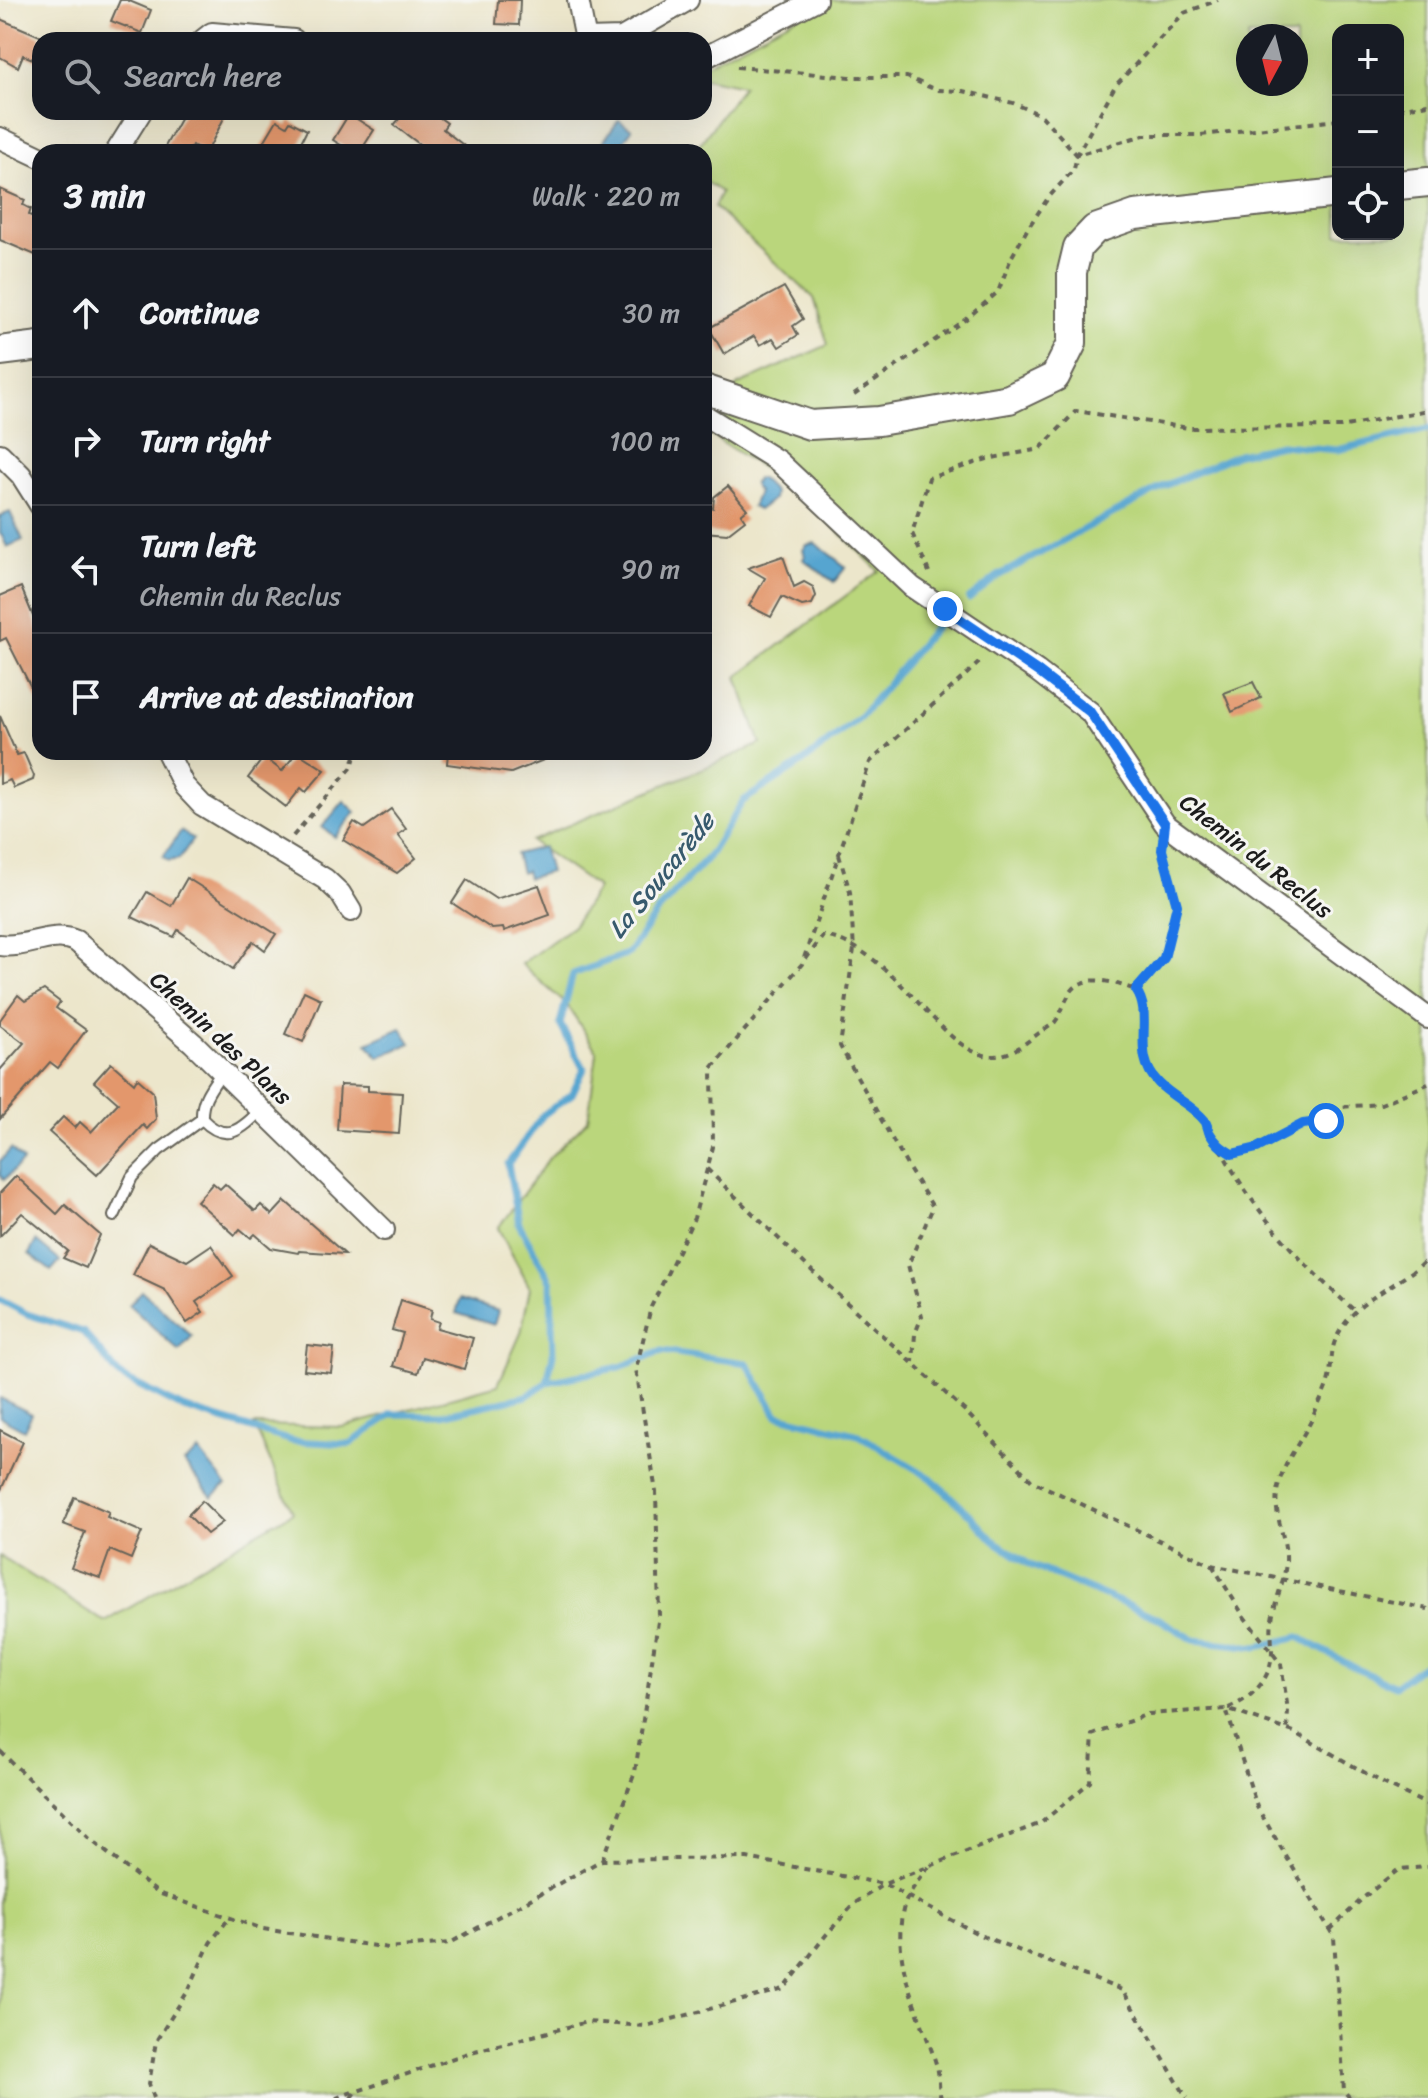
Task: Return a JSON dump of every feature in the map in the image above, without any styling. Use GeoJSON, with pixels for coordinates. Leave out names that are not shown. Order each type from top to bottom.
{"type":"FeatureCollection","features":[{"type":"Feature","properties":{"kind":"street"},"geometry":{"type":"LineString","coordinates":[[578,0],[585,32]]}},
{"type":"Feature","properties":{"kind":"street"},"geometry":{"type":"LineString","coordinates":[[632,32],[688,0]]}},
{"type":"Feature","properties":{"kind":"street"},"geometry":{"type":"LineString","coordinates":[[712,54],[816,0]]}},
{"type":"Feature","properties":{"kind":"street"},"geometry":{"type":"LineString","coordinates":[[121,144],[136,120]]}},
{"type":"Feature","properties":{"kind":"street"},"geometry":{"type":"LineString","coordinates":[[0,138],[32,153]]}},
{"type":"Feature","properties":{"kind":"street"},"geometry":{"type":"LineString","coordinates":[[1404,184],[1428,182]]}},
{"type":"Feature","properties":{"kind":"street"},"geometry":{"type":"LineString","coordinates":[[712,392],[810,425],[879,421],[1009,399],[1055,377],[1072,343],[1072,272],[1078,247],[1095,229],[1135,215],[1332,194]]}},
{"type":"Feature","properties":{"kind":"street"},"geometry":{"type":"LineString","coordinates":[[0,351],[32,347]]}},
{"type":"Feature","properties":{"kind":"street","name":"Chemin du Reclus"},"geometry":{"type":"LineString","coordinates":[[712,420],[778,461],[912,587],[999,645],[1090,712],[1165,824],[1428,1018]]}},
{"type":"Feature","properties":{"kind":"street"},"geometry":{"type":"LineString","coordinates":[[0,454],[21,475],[32,492]]}},
{"type":"Feature","properties":{"kind":"street"},"geometry":{"type":"LineString","coordinates":[[171,760],[184,786],[202,805],[325,879],[340,893],[351,911]]}},
{"type":"Feature","properties":{"kind":"street","name":"Chemin des Plans"},"geometry":{"type":"LineString","coordinates":[[0,945],[14,947],[62,935],[76,941],[222,1072],[384,1230]]}},
{"type":"Feature","properties":{"kind":"lane"},"geometry":{"type":"LineString","coordinates":[[114,1216],[132,1177],[159,1150],[202,1119],[205,1096],[222,1072]]}},
{"type":"Feature","properties":{"kind":"lane"},"geometry":{"type":"LineString","coordinates":[[202,1119],[212,1129],[237,1132],[261,1110]]}},
{"type":"Feature","properties":{"kind":"path"},"geometry":{"type":"LineString","coordinates":[[849,398],[966,319],[998,292],[1011,258],[1028,228],[1048,198],[1074,169],[1077,155],[1115,86],[1184,13],[1218,0]]}},
{"type":"Feature","properties":{"kind":"path"},"geometry":{"type":"LineString","coordinates":[[731,67],[850,77],[907,77],[936,90],[963,91],[1013,103],[1041,115],[1077,155]]}},
{"type":"Feature","properties":{"kind":"path"},"geometry":{"type":"LineString","coordinates":[[1404,108],[1428,104]]}},
{"type":"Feature","properties":{"kind":"path"},"geometry":{"type":"LineString","coordinates":[[1077,155],[1144,135],[1201,135],[1332,121]]}},
{"type":"Feature","properties":{"kind":"path"},"geometry":{"type":"LineString","coordinates":[[945,609],[912,533],[929,478],[987,459],[1040,449],[1076,411],[1189,428],[1341,427],[1428,410]]}},
{"type":"Feature","properties":{"kind":"path"},"geometry":{"type":"LineString","coordinates":[[802,964],[870,762],[999,645]]}},
{"type":"Feature","properties":{"kind":"path"},"geometry":{"type":"LineString","coordinates":[[280,852],[352,767],[354,760]]}},
{"type":"Feature","properties":{"kind":"path"},"geometry":{"type":"LineString","coordinates":[[1136,990],[1164,958],[1177,905],[1162,850],[1165,824]]}},
{"type":"Feature","properties":{"kind":"path"},"geometry":{"type":"LineString","coordinates":[[838,853],[850,892],[854,946],[840,1046],[933,1207],[908,1265],[922,1316],[915,1334],[913,1363]]}},
{"type":"Feature","properties":{"kind":"path"},"geometry":{"type":"LineString","coordinates":[[602,1860],[635,1772],[659,1615],[656,1492],[636,1369],[651,1307],[694,1218],[713,1147],[712,1068],[823,936],[854,946],[960,1042],[984,1055],[1001,1056],[1055,1022],[1077,984],[1104,981],[1136,990],[1142,999],[1145,1060],[1152,1075],[1206,1121],[1243,1190],[1316,1276],[1355,1311]]}},
{"type":"Feature","properties":{"kind":"path"},"geometry":{"type":"LineString","coordinates":[[1219,1146],[1232,1154],[1257,1148],[1303,1124],[1326,1121],[1340,1107],[1381,1104],[1428,1084]]}},
{"type":"Feature","properties":{"kind":"path"},"geometry":{"type":"LineString","coordinates":[[707,1169],[810,1269],[965,1411],[1032,1481],[1212,1565],[1428,1609]]}},
{"type":"Feature","properties":{"kind":"path"},"geometry":{"type":"LineString","coordinates":[[336,2098],[471,2052],[587,2022],[646,2026],[784,1989],[855,1903],[884,1884],[1041,1823],[1090,1782],[1093,1735],[1148,1714],[1226,1709],[1244,1702],[1258,1690],[1272,1653],[1270,1627],[1286,1558],[1284,1536],[1275,1509],[1278,1483],[1315,1414],[1330,1374],[1330,1353],[1355,1311],[1404,1279],[1428,1258]]}},
{"type":"Feature","properties":{"kind":"path"},"geometry":{"type":"LineString","coordinates":[[1212,1565],[1245,1618],[1281,1664],[1288,1710],[1287,1730]]}},
{"type":"Feature","properties":{"kind":"path"},"geometry":{"type":"LineString","coordinates":[[1226,1709],[1287,1730],[1428,1805]]}},
{"type":"Feature","properties":{"kind":"path"},"geometry":{"type":"LineString","coordinates":[[1226,1709],[1257,1807],[1334,1937],[1344,2091],[1350,2098]]}},
{"type":"Feature","properties":{"kind":"path"},"geometry":{"type":"LineString","coordinates":[[0,1751],[91,1840],[158,1893],[263,1929],[388,1948],[450,1943],[602,1860],[747,1858],[884,1884],[982,1936],[1122,1990],[1187,2098]]}},
{"type":"Feature","properties":{"kind":"path"},"geometry":{"type":"LineString","coordinates":[[931,1865],[903,1908],[901,1940],[905,1980],[937,2068],[941,2098]]}},
{"type":"Feature","properties":{"kind":"path"},"geometry":{"type":"LineString","coordinates":[[1330,1930],[1399,1869],[1428,1867]]}},
{"type":"Feature","properties":{"kind":"path"},"geometry":{"type":"LineString","coordinates":[[154,2098],[149,2084],[156,2041],[188,1991],[210,1943],[230,1917]]}},
{"type":"Feature","properties":{"kind":"path"},"geometry":{"type":"LineString","coordinates":[[351,2098],[355,2092]]}},
{"type":"Feature","properties":{"kind":"green space"},"geometry":{"type":"Polygon","coordinates":[[[829,0],[1428,0],[1428,2098],[0,2098],[0,1556],[105,1622],[293,1512],[254,1425],[343,1427],[498,1385],[521,1333],[530,1288],[498,1228],[550,1157],[588,1120],[597,1052],[568,1006],[521,964],[573,926],[598,888],[531,841],[761,744],[737,677],[879,571],[795,489],[712,436],[712,413],[738,385],[828,345],[814,298],[714,207],[721,192],[712,186],[712,144],[700,144],[743,86],[712,80],[712,61],[829,0]]]}},
{"type":"Feature","properties":{"kind":"water"},"geometry":{"type":"Polygon","coordinates":[[[619,120],[632,129],[622,144],[601,144],[619,120]]]}},
{"type":"Feature","properties":{"kind":"water"},"geometry":{"type":"Polygon","coordinates":[[[760,478],[774,492],[773,499],[758,510],[752,507],[758,492],[753,485],[760,478]]]}},
{"type":"Feature","properties":{"kind":"water"},"geometry":{"type":"Polygon","coordinates":[[[10,512],[23,540],[7,547],[0,532],[0,516],[10,512]]]}},
{"type":"Feature","properties":{"kind":"water"},"geometry":{"type":"Polygon","coordinates":[[[815,543],[846,567],[834,582],[803,559],[803,550],[815,543]]]}},
{"type":"Feature","properties":{"kind":"water"},"geometry":{"type":"Polygon","coordinates":[[[344,801],[356,812],[335,837],[322,827],[344,801]]]}},
{"type":"Feature","properties":{"kind":"water"},"geometry":{"type":"Polygon","coordinates":[[[181,831],[193,839],[179,859],[169,861],[163,857],[181,831]]]}},
{"type":"Feature","properties":{"kind":"water"},"geometry":{"type":"Polygon","coordinates":[[[543,847],[550,872],[528,878],[526,871],[521,873],[516,854],[543,847]]]}},
{"type":"Feature","properties":{"kind":"water"},"geometry":{"type":"Polygon","coordinates":[[[401,1028],[411,1043],[379,1057],[367,1043],[401,1028]]]}},
{"type":"Feature","properties":{"kind":"water"},"geometry":{"type":"Polygon","coordinates":[[[11,1149],[23,1161],[4,1180],[0,1175],[0,1161],[11,1149]]]}},
{"type":"Feature","properties":{"kind":"water"},"geometry":{"type":"Polygon","coordinates":[[[36,1241],[60,1261],[51,1271],[29,1254],[36,1241]]]}},
{"type":"Feature","properties":{"kind":"water"},"geometry":{"type":"Polygon","coordinates":[[[142,1291],[192,1336],[179,1351],[129,1305],[142,1291]]]}},
{"type":"Feature","properties":{"kind":"water"},"geometry":{"type":"Polygon","coordinates":[[[460,1299],[498,1311],[494,1325],[456,1313],[460,1299]]]}},
{"type":"Feature","properties":{"kind":"water"},"geometry":{"type":"Polygon","coordinates":[[[0,1398],[32,1414],[24,1430],[0,1417],[0,1398]]]}},
{"type":"Feature","properties":{"kind":"water"},"geometry":{"type":"Polygon","coordinates":[[[199,1451],[226,1485],[212,1497],[184,1463],[199,1451]]]}},
{"type":"Feature","properties":{"kind":"building"},"geometry":{"type":"Polygon","coordinates":[[[120,0],[151,10],[142,32],[111,21],[120,0]]]}},
{"type":"Feature","properties":{"kind":"building"},"geometry":{"type":"Polygon","coordinates":[[[498,0],[520,0],[519,25],[496,24],[498,0]]]}},
{"type":"Feature","properties":{"kind":"building"},"geometry":{"type":"Polygon","coordinates":[[[0,19],[32,33],[32,59],[23,55],[18,67],[0,57],[0,19]]]}},
{"type":"Feature","properties":{"kind":"building"},"geometry":{"type":"Polygon","coordinates":[[[180,120],[223,120],[211,144],[166,144],[180,120]]]}},
{"type":"Feature","properties":{"kind":"building"},"geometry":{"type":"Polygon","coordinates":[[[277,120],[287,126],[290,121],[307,130],[300,144],[263,144],[277,120]]]}},
{"type":"Feature","properties":{"kind":"building"},"geometry":{"type":"Polygon","coordinates":[[[345,120],[358,120],[374,130],[365,144],[339,144],[333,140],[345,120]]]}},
{"type":"Feature","properties":{"kind":"building"},"geometry":{"type":"Polygon","coordinates":[[[398,120],[443,120],[447,123],[443,129],[462,144],[419,144],[394,125],[398,120]]]}},
{"type":"Feature","properties":{"kind":"building"},"geometry":{"type":"Polygon","coordinates":[[[0,189],[25,200],[23,205],[31,209],[32,254],[0,240],[0,189]]]}},
{"type":"Feature","properties":{"kind":"building"},"geometry":{"type":"Polygon","coordinates":[[[784,287],[803,319],[793,326],[798,335],[779,347],[773,338],[760,345],[754,336],[724,354],[712,333],[712,326],[784,287]]]}},
{"type":"Feature","properties":{"kind":"building"},"geometry":{"type":"Polygon","coordinates":[[[728,486],[747,509],[741,514],[745,520],[727,534],[712,533],[714,497],[728,486]]]}},
{"type":"Feature","properties":{"kind":"building"},"geometry":{"type":"Polygon","coordinates":[[[783,556],[794,587],[804,582],[813,587],[816,596],[812,604],[802,606],[782,597],[771,617],[749,606],[765,578],[748,568],[783,556]]]}},
{"type":"Feature","properties":{"kind":"building"},"geometry":{"type":"Polygon","coordinates":[[[21,587],[32,614],[32,689],[6,638],[0,641],[0,596],[21,587]]]}},
{"type":"Feature","properties":{"kind":"building"},"geometry":{"type":"Polygon","coordinates":[[[1253,682],[1261,698],[1232,712],[1224,693],[1253,682]]]}},
{"type":"Feature","properties":{"kind":"building"},"geometry":{"type":"Polygon","coordinates":[[[0,716],[17,755],[24,753],[34,776],[33,780],[14,788],[10,780],[0,784],[0,716]]]}},
{"type":"Feature","properties":{"kind":"building"},"geometry":{"type":"Polygon","coordinates":[[[262,760],[268,760],[282,771],[291,760],[309,760],[325,770],[306,792],[301,788],[286,807],[248,778],[262,760]]]}},
{"type":"Feature","properties":{"kind":"building"},"geometry":{"type":"Polygon","coordinates":[[[447,760],[544,760],[511,773],[447,764],[447,760]]]}},
{"type":"Feature","properties":{"kind":"building"},"geometry":{"type":"Polygon","coordinates":[[[391,809],[406,829],[398,835],[416,858],[397,873],[343,840],[354,822],[364,828],[391,809]]]}},
{"type":"Feature","properties":{"kind":"building"},"geometry":{"type":"Polygon","coordinates":[[[187,878],[276,934],[265,950],[253,941],[233,969],[178,930],[174,937],[132,917],[147,892],[171,906],[187,878]]]}},
{"type":"Feature","properties":{"kind":"building"},"geometry":{"type":"Polygon","coordinates":[[[467,880],[496,899],[539,885],[550,915],[504,931],[503,928],[492,929],[452,903],[467,880]]]}},
{"type":"Feature","properties":{"kind":"building"},"geometry":{"type":"Polygon","coordinates":[[[44,990],[60,1002],[56,1008],[86,1030],[58,1068],[50,1062],[0,1119],[0,1070],[24,1043],[0,1025],[0,1020],[18,995],[25,1001],[44,990]]]}},
{"type":"Feature","properties":{"kind":"building"},"geometry":{"type":"Polygon","coordinates":[[[304,991],[321,999],[303,1042],[285,1034],[304,991]]]}},
{"type":"Feature","properties":{"kind":"building"},"geometry":{"type":"Polygon","coordinates":[[[111,1063],[134,1083],[137,1078],[153,1092],[156,1119],[147,1129],[143,1125],[97,1175],[49,1132],[63,1117],[75,1128],[80,1122],[91,1132],[118,1103],[94,1082],[111,1063]]]}},
{"type":"Feature","properties":{"kind":"building"},"geometry":{"type":"Polygon","coordinates":[[[340,1085],[368,1086],[368,1091],[402,1093],[399,1134],[337,1130],[340,1085]]]}},
{"type":"Feature","properties":{"kind":"building"},"geometry":{"type":"Polygon","coordinates":[[[16,1176],[57,1214],[65,1205],[100,1235],[86,1268],[63,1258],[68,1251],[22,1213],[0,1236],[0,1193],[16,1176]]]}},
{"type":"Feature","properties":{"kind":"building"},"geometry":{"type":"Polygon","coordinates":[[[213,1183],[220,1189],[225,1184],[255,1211],[261,1205],[272,1215],[285,1201],[345,1254],[298,1253],[271,1248],[255,1234],[251,1238],[240,1229],[235,1235],[197,1201],[213,1183]]]}},
{"type":"Feature","properties":{"kind":"building"},"geometry":{"type":"Polygon","coordinates":[[[149,1243],[187,1261],[211,1245],[233,1276],[196,1302],[203,1312],[187,1323],[165,1290],[133,1275],[149,1243]]]}},
{"type":"Feature","properties":{"kind":"building"},"geometry":{"type":"Polygon","coordinates":[[[401,1300],[432,1310],[430,1319],[439,1322],[437,1328],[473,1338],[464,1369],[423,1357],[418,1373],[393,1366],[403,1333],[392,1330],[401,1300]]]}},
{"type":"Feature","properties":{"kind":"building"},"geometry":{"type":"Polygon","coordinates":[[[307,1345],[334,1348],[331,1373],[304,1370],[307,1345]]]}},
{"type":"Feature","properties":{"kind":"building"},"geometry":{"type":"Polygon","coordinates":[[[0,1430],[23,1442],[0,1492],[0,1430]]]}},
{"type":"Feature","properties":{"kind":"building"},"geometry":{"type":"Polygon","coordinates":[[[74,1497],[109,1512],[107,1517],[142,1532],[131,1559],[110,1550],[100,1578],[71,1568],[85,1532],[63,1524],[74,1497]]]}},
{"type":"Feature","properties":{"kind":"building"},"geometry":{"type":"Polygon","coordinates":[[[202,1501],[223,1522],[207,1534],[188,1515],[202,1501]]]}},
{"type":"Feature","properties":{"kind":"waterway","name":"La Soucarède"},"geometry":{"type":"LineString","coordinates":[[969,599],[998,576],[1164,486],[1238,454],[1281,445],[1337,450],[1428,429]]}},
{"type":"Feature","properties":{"kind":"waterway","name":"La Soucarède"},"geometry":{"type":"LineString","coordinates":[[0,1300],[27,1314],[83,1332],[120,1376],[183,1408],[292,1441],[350,1444],[392,1414],[442,1415],[527,1396],[547,1382],[553,1355],[551,1282],[519,1224],[508,1164],[543,1115],[572,1094],[584,1069],[560,1024],[573,974],[629,953],[656,913],[709,856],[743,801],[803,762],[861,716],[941,620]]}},
{"type":"Feature","properties":{"kind":"waterway"},"geometry":{"type":"LineString","coordinates":[[547,1382],[620,1367],[662,1351],[747,1363],[777,1415],[859,1435],[931,1478],[993,1540],[1030,1565],[1156,1617],[1194,1640],[1257,1647],[1299,1637],[1395,1686],[1423,1665],[1428,1668]]}},
{"type":"Feature","properties":{"kind":"route"},"geometry":{"type":"LineString","coordinates":[[945,609],[1037,671],[1090,712],[1165,824],[1162,850],[1177,905],[1164,958],[1136,990],[1142,999],[1145,1060],[1152,1075],[1206,1121],[1219,1146],[1232,1154],[1257,1148],[1303,1124],[1326,1121]]}}]}
